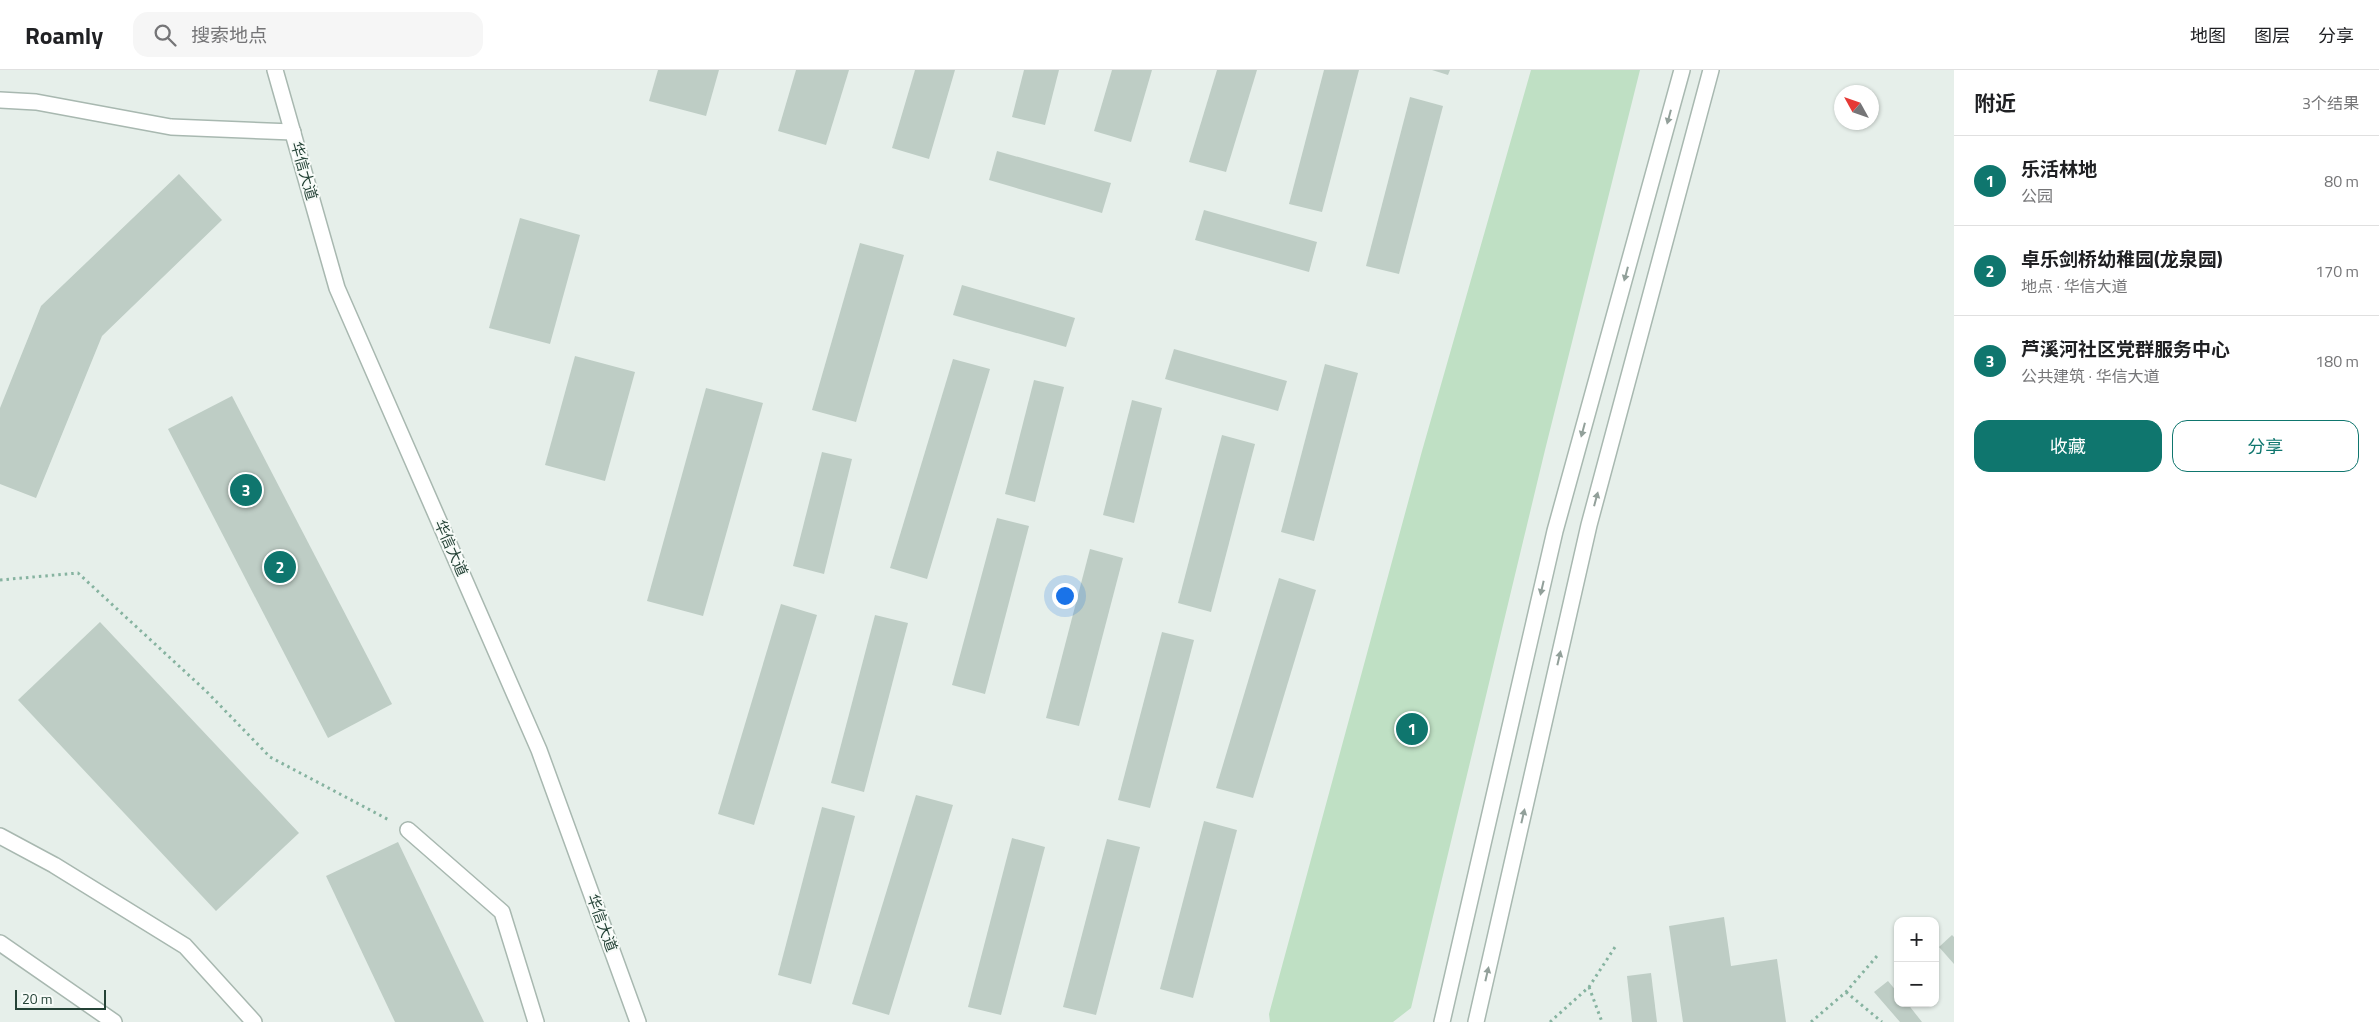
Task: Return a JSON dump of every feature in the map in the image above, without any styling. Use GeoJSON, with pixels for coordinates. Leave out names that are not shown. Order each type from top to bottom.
{"type":"FeatureCollection","features":[{"type":"Feature","properties":{"kind":"street","name":"华信大道"},"geometry":{"type":"LineString","coordinates":[[275,70],[337,288],[539,750],[638,1022]]}},
{"type":"Feature","properties":{"kind":"street"},"geometry":{"type":"LineString","coordinates":[[1442,1022],[1555,531],[1682,70]]}},
{"type":"Feature","properties":{"kind":"street"},"geometry":{"type":"LineString","coordinates":[[1476,1022],[1590,525],[1711,70]]}},
{"type":"Feature","properties":{"kind":"street"},"geometry":{"type":"LineString","coordinates":[[0,100],[36,102],[171,127],[293,132]]}},
{"type":"Feature","properties":{"kind":"street"},"geometry":{"type":"LineString","coordinates":[[408,830],[502,912],[536,1022]]}},
{"type":"Feature","properties":{"kind":"street"},"geometry":{"type":"LineString","coordinates":[[0,836],[54,865],[186,946],[254,1022]]}},
{"type":"Feature","properties":{"kind":"street"},"geometry":{"type":"LineString","coordinates":[[0,943],[114,1022]]}},
{"type":"Feature","properties":{"kind":"path"},"geometry":{"type":"LineString","coordinates":[[0,580],[78,573],[206,691],[270,757],[408,830]]}},
{"type":"Feature","properties":{"kind":"path"},"geometry":{"type":"LineString","coordinates":[[1550,1022],[1589,987],[1617,944]]}},
{"type":"Feature","properties":{"kind":"path"},"geometry":{"type":"LineString","coordinates":[[1811,1022],[1846,992],[1877,956]]}},
{"type":"Feature","properties":{"kind":"path"},"geometry":{"type":"LineString","coordinates":[[1589,987],[1602,1022]]}},
{"type":"Feature","properties":{"kind":"path"},"geometry":{"type":"LineString","coordinates":[[1846,992],[1882,1022]]}},
{"type":"Feature","properties":{"kind":"green space"},"geometry":{"type":"Polygon","coordinates":[[[1531,70],[1640,70],[1545,450],[1411,1008],[1393,1022],[1270,1022],[1269,1014],[1422,451],[1531,70]]]}},
{"type":"Feature","properties":{"kind":"building"},"geometry":{"type":"Polygon","coordinates":[[[658,70],[719,70],[706,116],[649,101],[658,70]]]}},
{"type":"Feature","properties":{"kind":"building"},"geometry":{"type":"Polygon","coordinates":[[[796,70],[849,70],[826,145],[778,131],[796,70]]]}},
{"type":"Feature","properties":{"kind":"building"},"geometry":{"type":"Polygon","coordinates":[[[915,70],[955,70],[929,159],[892,148],[915,70]]]}},
{"type":"Feature","properties":{"kind":"building"},"geometry":{"type":"Polygon","coordinates":[[[1024,70],[1059,70],[1045,125],[1012,117],[1024,70]]]}},
{"type":"Feature","properties":{"kind":"building"},"geometry":{"type":"Polygon","coordinates":[[[1112,70],[1152,70],[1131,142],[1094,131],[1112,70]]]}},
{"type":"Feature","properties":{"kind":"building"},"geometry":{"type":"Polygon","coordinates":[[[1217,70],[1257,70],[1226,172],[1189,162],[1217,70]]]}},
{"type":"Feature","properties":{"kind":"building"},"geometry":{"type":"Polygon","coordinates":[[[1324,70],[1359,70],[1322,212],[1289,204],[1324,70]]]}},
{"type":"Feature","properties":{"kind":"building"},"geometry":{"type":"Polygon","coordinates":[[[1432,70],[1450,70],[1448,75],[1432,70]]]}},
{"type":"Feature","properties":{"kind":"building"},"geometry":{"type":"Polygon","coordinates":[[[1410,97],[1443,106],[1399,274],[1366,266],[1410,97]]]}},
{"type":"Feature","properties":{"kind":"building"},"geometry":{"type":"Polygon","coordinates":[[[997,151],[1111,183],[1102,213],[989,180],[997,151]]]}},
{"type":"Feature","properties":{"kind":"building"},"geometry":{"type":"Polygon","coordinates":[[[179,174],[222,220],[102,336],[36,498],[0,484],[0,408],[41,306],[179,174]]]}},
{"type":"Feature","properties":{"kind":"building"},"geometry":{"type":"Polygon","coordinates":[[[1204,210],[1317,242],[1309,272],[1195,240],[1204,210]]]}},
{"type":"Feature","properties":{"kind":"building"},"geometry":{"type":"Polygon","coordinates":[[[520,218],[580,235],[550,344],[489,328],[520,218]]]}},
{"type":"Feature","properties":{"kind":"building"},"geometry":{"type":"Polygon","coordinates":[[[860,243],[904,255],[856,422],[812,410],[860,243]]]}},
{"type":"Feature","properties":{"kind":"building"},"geometry":{"type":"Polygon","coordinates":[[[962,285],[1075,318],[1066,347],[953,315],[962,285]]]}},
{"type":"Feature","properties":{"kind":"building"},"geometry":{"type":"Polygon","coordinates":[[[1174,349],[1287,381],[1278,411],[1165,379],[1174,349]]]}},
{"type":"Feature","properties":{"kind":"building"},"geometry":{"type":"Polygon","coordinates":[[[575,356],[635,372],[605,481],[545,465],[575,356]]]}},
{"type":"Feature","properties":{"kind":"building"},"geometry":{"type":"Polygon","coordinates":[[[953,359],[990,369],[927,579],[890,568],[953,359]]]}},
{"type":"Feature","properties":{"kind":"building"},"geometry":{"type":"Polygon","coordinates":[[[1325,364],[1358,373],[1314,541],[1281,532],[1325,364]]]}},
{"type":"Feature","properties":{"kind":"building"},"geometry":{"type":"Polygon","coordinates":[[[1034,380],[1064,387],[1035,502],[1005,494],[1034,380]]]}},
{"type":"Feature","properties":{"kind":"building"},"geometry":{"type":"Polygon","coordinates":[[[706,388],[763,403],[703,616],[647,601],[706,388]]]}},
{"type":"Feature","properties":{"kind":"building"},"geometry":{"type":"Polygon","coordinates":[[[232,396],[392,704],[328,738],[168,429],[232,396]]]}},
{"type":"Feature","properties":{"kind":"building"},"geometry":{"type":"Polygon","coordinates":[[[1132,400],[1162,408],[1134,523],[1103,515],[1132,400]]]}},
{"type":"Feature","properties":{"kind":"building"},"geometry":{"type":"Polygon","coordinates":[[[1222,435],[1255,444],[1211,612],[1178,603],[1222,435]]]}},
{"type":"Feature","properties":{"kind":"building"},"geometry":{"type":"Polygon","coordinates":[[[822,452],[852,459],[824,574],[793,566],[822,452]]]}},
{"type":"Feature","properties":{"kind":"building"},"geometry":{"type":"Polygon","coordinates":[[[997,518],[1029,526],[985,694],[952,685],[997,518]]]}},
{"type":"Feature","properties":{"kind":"building"},"geometry":{"type":"Polygon","coordinates":[[[1090,549],[1123,558],[1079,726],[1046,718],[1090,549]]]}},
{"type":"Feature","properties":{"kind":"building"},"geometry":{"type":"Polygon","coordinates":[[[1279,578],[1316,590],[1253,798],[1216,788],[1279,578]]]}},
{"type":"Feature","properties":{"kind":"building"},"geometry":{"type":"Polygon","coordinates":[[[781,604],[817,615],[754,825],[718,814],[781,604]]]}},
{"type":"Feature","properties":{"kind":"building"},"geometry":{"type":"Polygon","coordinates":[[[875,615],[908,623],[864,792],[831,783],[875,615]]]}},
{"type":"Feature","properties":{"kind":"building"},"geometry":{"type":"Polygon","coordinates":[[[100,622],[299,833],[216,911],[18,700],[100,622]]]}},
{"type":"Feature","properties":{"kind":"building"},"geometry":{"type":"Polygon","coordinates":[[[1162,632],[1194,640],[1150,808],[1118,800],[1162,632]]]}},
{"type":"Feature","properties":{"kind":"building"},"geometry":{"type":"Polygon","coordinates":[[[916,795],[953,805],[889,1015],[852,1004],[916,795]]]}},
{"type":"Feature","properties":{"kind":"building"},"geometry":{"type":"Polygon","coordinates":[[[822,807],[855,816],[811,984],[778,975],[822,807]]]}},
{"type":"Feature","properties":{"kind":"building"},"geometry":{"type":"Polygon","coordinates":[[[1204,821],[1237,830],[1193,998],[1160,989],[1204,821]]]}},
{"type":"Feature","properties":{"kind":"building"},"geometry":{"type":"Polygon","coordinates":[[[1012,838],[1045,847],[1001,1015],[968,1007],[1012,838]]]}},
{"type":"Feature","properties":{"kind":"building"},"geometry":{"type":"Polygon","coordinates":[[[1107,839],[1140,847],[1096,1015],[1063,1007],[1107,839]]]}},
{"type":"Feature","properties":{"kind":"building"},"geometry":{"type":"Polygon","coordinates":[[[398,842],[484,1022],[395,1022],[326,876],[398,842]]]}},
{"type":"Feature","properties":{"kind":"building"},"geometry":{"type":"Polygon","coordinates":[[[1724,917],[1731,966],[1777,959],[1786,1022],[1683,1022],[1669,926],[1724,917]]]}},
{"type":"Feature","properties":{"kind":"building"},"geometry":{"type":"Polygon","coordinates":[[[1952,935],[1954,937],[1954,964],[1939,947],[1952,935]]]}},
{"type":"Feature","properties":{"kind":"building"},"geometry":{"type":"Polygon","coordinates":[[[1651,973],[1657,1022],[1632,1022],[1627,976],[1651,973]]]}},
{"type":"Feature","properties":{"kind":"building"},"geometry":{"type":"Polygon","coordinates":[[[1888,981],[1894,988],[1894,1007],[1910,1007],[1922,1022],[1900,1022],[1874,992],[1888,981]]]}},
{"type":"Feature","properties":{"kind":"place","name":"芦溪河社区党群服务中心"},"geometry":{"type":"Point","coordinates":[246,490]}},
{"type":"Feature","properties":{"kind":"place","name":"卓乐剑桥幼稚园(龙泉园)"},"geometry":{"type":"Point","coordinates":[280,567]}},
{"type":"Feature","properties":{"kind":"place","name":"乐活林地"},"geometry":{"type":"Point","coordinates":[1412,729]}}]}
